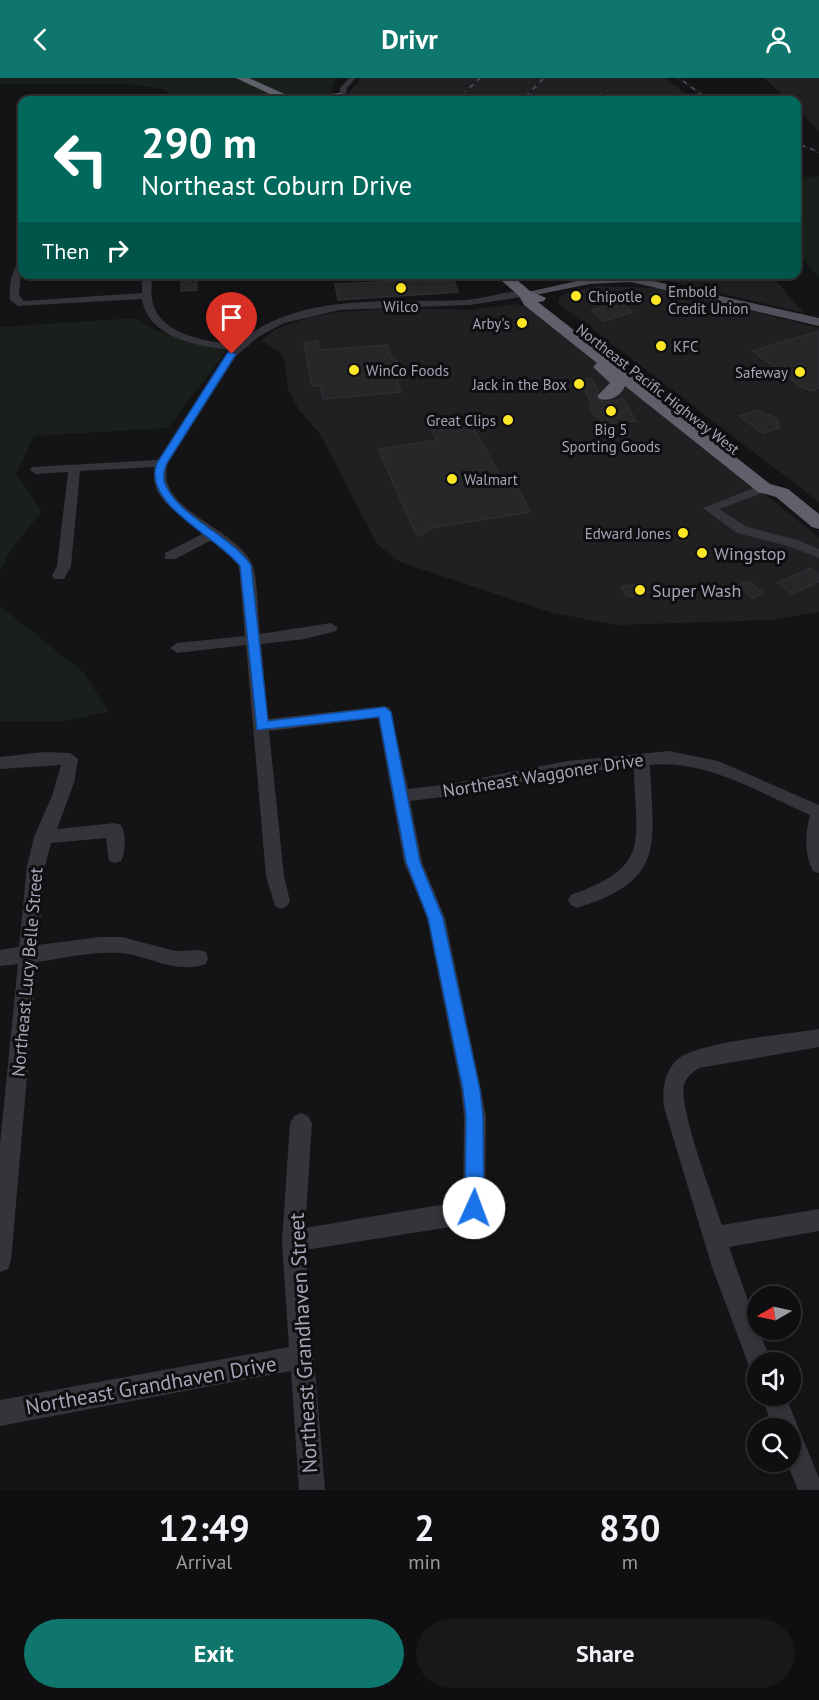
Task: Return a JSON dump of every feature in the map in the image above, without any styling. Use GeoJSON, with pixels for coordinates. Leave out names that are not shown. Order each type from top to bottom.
{"type":"FeatureCollection","features":[{"type":"Feature","properties":{"kind":"highway"},"geometry":{"type":"LineString","coordinates":[[241,78],[282,96]]}},
{"type":"Feature","properties":{"kind":"highway"},"geometry":{"type":"LineString","coordinates":[[262,78],[286,96]]}},
{"type":"Feature","properties":{"kind":"highway","name":"Northeast Pacific Highway West"},"geometry":{"type":"LineString","coordinates":[[507,279],[525,294],[541,299],[773,491],[819,523]]}},
{"type":"Feature","properties":{"kind":"highway","name":"Northeast Pacific Highway West"},"geometry":{"type":"LineString","coordinates":[[525,294],[529,302],[579,341],[679,413],[699,421],[782,485],[773,491]]}},
{"type":"Feature","properties":{"kind":"highway"},"geometry":{"type":"LineString","coordinates":[[579,341],[586,354],[618,382],[615,390],[605,396]]}},
{"type":"Feature","properties":{"kind":"main road"},"geometry":{"type":"LineString","coordinates":[[525,294],[593,279]]}},
{"type":"Feature","properties":{"kind":"main road"},"geometry":{"type":"LineString","coordinates":[[624,279],[646,281],[819,322]]}},
{"type":"Feature","properties":{"kind":"street"},"geometry":{"type":"LineString","coordinates":[[342,96],[344,88],[353,78]]}},
{"type":"Feature","properties":{"kind":"street"},"geometry":{"type":"LineString","coordinates":[[19,279],[14,295],[18,303],[147,296]]}},
{"type":"Feature","properties":{"kind":"street"},"geometry":{"type":"LineString","coordinates":[[147,279],[147,296],[154,316],[165,326],[183,336],[237,348]]}},
{"type":"Feature","properties":{"kind":"street"},"geometry":{"type":"LineString","coordinates":[[282,901],[275,876],[246,565],[235,551],[165,496],[159,485],[158,472],[237,348],[256,333],[291,318],[332,309],[478,302],[525,294]]}},
{"type":"Feature","properties":{"kind":"street"},"geometry":{"type":"LineString","coordinates":[[36,470],[162,463]]}},
{"type":"Feature","properties":{"kind":"street"},"geometry":{"type":"LineString","coordinates":[[59,576],[64,566],[74,469]]}},
{"type":"Feature","properties":{"kind":"street"},"geometry":{"type":"LineString","coordinates":[[773,491],[709,508],[742,530],[792,543],[819,554]]}},
{"type":"Feature","properties":{"kind":"street"},"geometry":{"type":"LineString","coordinates":[[170,556],[213,534]]}},
{"type":"Feature","properties":{"kind":"street"},"geometry":{"type":"LineString","coordinates":[[177,648],[332,627]]}},
{"type":"Feature","properties":{"kind":"street"},"geometry":{"type":"LineString","coordinates":[[262,726],[385,712],[413,862],[436,918],[475,1117],[474,1208],[450,1216],[293,1240]]}},
{"type":"Feature","properties":{"kind":"street","name":"Northeast Waggoner Drive"},"geometry":{"type":"LineString","coordinates":[[401,796],[450,790],[568,767],[669,757],[712,765],[819,812]]}},
{"type":"Feature","properties":{"kind":"street","name":"Northeast Lucy Belle Street"},"geometry":{"type":"LineString","coordinates":[[0,763],[45,758],[70,759],[68,774],[43,837],[36,866],[0,1262]]}},
{"type":"Feature","properties":{"kind":"street"},"geometry":{"type":"LineString","coordinates":[[577,900],[614,888],[640,860],[644,848],[642,758]]}},
{"type":"Feature","properties":{"kind":"street"},"geometry":{"type":"LineString","coordinates":[[819,812],[813,837],[819,866]]}},
{"type":"Feature","properties":{"kind":"street"},"geometry":{"type":"LineString","coordinates":[[43,837],[115,830],[115,856]]}},
{"type":"Feature","properties":{"kind":"street"},"geometry":{"type":"LineString","coordinates":[[0,958],[122,945],[176,959],[199,958]]}},
{"type":"Feature","properties":{"kind":"street"},"geometry":{"type":"LineString","coordinates":[[756,1352],[715,1238],[674,1107],[673,1088],[678,1072],[697,1059],[819,1038]]}},
{"type":"Feature","properties":{"kind":"street","name":"Northeast Grandhaven Street"},"geometry":{"type":"LineString","coordinates":[[301,1123],[293,1240],[312,1490]]}},
{"type":"Feature","properties":{"kind":"street"},"geometry":{"type":"LineString","coordinates":[[715,1238],[819,1220]]}},
{"type":"Feature","properties":{"kind":"street","name":"Northeast Grandhaven Drive"},"geometry":{"type":"LineString","coordinates":[[0,1413],[302,1357]]}},
{"type":"Feature","properties":{"kind":"street"},"geometry":{"type":"LineString","coordinates":[[801,1465],[811,1490]]}},
{"type":"Feature","properties":{"kind":"shaded area"},"geometry":{"type":"Polygon","coordinates":[[[0,78],[338,78],[333,83],[331,96],[174,96],[163,89],[128,84],[0,84],[0,78]]]}},
{"type":"Feature","properties":{"kind":"shaded area"},"geometry":{"type":"Polygon","coordinates":[[[361,78],[665,78],[690,96],[348,96],[361,78]]]}},
{"type":"Feature","properties":{"kind":"shaded area"},"geometry":{"type":"Polygon","coordinates":[[[764,78],[819,78],[819,131],[801,113],[801,96],[784,96],[764,78]]]}},
{"type":"Feature","properties":{"kind":"shaded area"},"geometry":{"type":"Polygon","coordinates":[[[819,176],[819,277],[801,257],[801,178],[819,176]]]}},
{"type":"Feature","properties":{"kind":"shaded area"},"geometry":{"type":"Polygon","coordinates":[[[660,279],[774,279],[804,313],[660,279]]]}},
{"type":"Feature","properties":{"kind":"shaded area"},"geometry":{"type":"Polygon","coordinates":[[[598,286],[658,288],[819,328],[819,502],[558,303],[560,296],[567,293],[598,286]]]}},
{"type":"Feature","properties":{"kind":"shaded area"},"geometry":{"type":"Polygon","coordinates":[[[516,304],[526,307],[819,537],[819,612],[770,620],[617,625],[553,613],[400,562],[377,544],[320,434],[299,410],[288,390],[284,358],[278,351],[261,341],[274,330],[306,318],[340,312],[402,308],[470,310],[516,304]]]}},
{"type":"Feature","properties":{"kind":"shaded area"},"geometry":{"type":"Polygon","coordinates":[[[135,318],[157,331],[226,351],[168,428],[34,436],[16,474],[42,511],[8,554],[0,572],[0,327],[135,318]]]}},
{"type":"Feature","properties":{"kind":"shaded area"},"geometry":{"type":"Polygon","coordinates":[[[0,606],[84,673],[109,712],[63,721],[0,721],[0,606]]]}},
{"type":"Feature","properties":{"kind":"building"},"geometry":{"type":"Polygon","coordinates":[[[181,279],[196,279],[197,290],[181,291],[181,279]]]}},
{"type":"Feature","properties":{"kind":"building","name":"Wilco"},"geometry":{"type":"Polygon","coordinates":[[[453,279],[458,292],[338,300],[335,284],[453,279]]]}},
{"type":"Feature","properties":{"kind":"building"},"geometry":{"type":"Polygon","coordinates":[[[619,302],[633,312],[604,321],[592,310],[619,302]]]}},
{"type":"Feature","properties":{"kind":"building","name":"Safeway"},"geometry":{"type":"Polygon","coordinates":[[[819,331],[819,388],[812,391],[800,386],[753,351],[819,331]]]}},
{"type":"Feature","properties":{"kind":"building","name":"WinCo Foods"},"geometry":{"type":"Polygon","coordinates":[[[317,341],[321,350],[387,345],[391,358],[396,358],[402,379],[397,380],[401,392],[323,399],[320,386],[312,386],[304,343],[317,341]]]}},
{"type":"Feature","properties":{"kind":"building","name":"Big 5 Sporting Goods"},"geometry":{"type":"Polygon","coordinates":[[[592,379],[598,391],[595,396],[597,400],[607,402],[623,399],[636,421],[602,424],[589,406],[593,406],[580,380],[592,379]]]}},
{"type":"Feature","properties":{"kind":"building"},"geometry":{"type":"Polygon","coordinates":[[[758,410],[778,419],[779,428],[763,433],[739,416],[758,410]]]}},
{"type":"Feature","properties":{"kind":"building","name":"Walmart"},"geometry":{"type":"Polygon","coordinates":[[[470,421],[500,476],[508,475],[513,484],[516,483],[530,512],[430,528],[420,536],[416,534],[378,449],[437,440],[430,427],[470,421]]]}},
{"type":"Feature","properties":{"kind":"building"},"geometry":{"type":"Polygon","coordinates":[[[811,568],[819,575],[819,582],[792,594],[778,583],[811,568]]]}},
{"type":"Feature","properties":{"kind":"building"},"geometry":{"type":"Polygon","coordinates":[[[748,581],[764,593],[753,598],[738,585],[748,581]]]}},
{"type":"Feature","properties":{"kind":"building"},"geometry":{"type":"Polygon","coordinates":[[[641,583],[648,593],[627,597],[621,587],[641,583]]]}},
{"type":"Feature","properties":{"kind":"railway"},"geometry":{"type":"LineString","coordinates":[[466,91],[480,78]]}},
{"type":"Feature","properties":{"kind":"railway"},"geometry":{"type":"LineString","coordinates":[[526,96],[544,78]]}},
{"type":"Feature","properties":{"kind":"railway"},"geometry":{"type":"LineString","coordinates":[[679,78],[704,96]]}},
{"type":"Feature","properties":{"kind":"railway"},"geometry":{"type":"LineString","coordinates":[[599,96],[606,91]]}},
{"type":"Feature","properties":{"kind":"railway"},"geometry":{"type":"LineString","coordinates":[[801,145],[819,152]]}},
{"type":"Feature","properties":{"kind":"place","name":"Wilco"},"geometry":{"type":"Point","coordinates":[401,288]}},
{"type":"Feature","properties":{"kind":"place","name":"Chipotle"},"geometry":{"type":"Point","coordinates":[576,296]}},
{"type":"Feature","properties":{"kind":"place","name":"Embold Credit Union"},"geometry":{"type":"Point","coordinates":[656,300]}},
{"type":"Feature","properties":{"kind":"place","name":"Arby's"},"geometry":{"type":"Point","coordinates":[522,323]}},
{"type":"Feature","properties":{"kind":"place","name":"KFC"},"geometry":{"type":"Point","coordinates":[661,346]}},
{"type":"Feature","properties":{"kind":"place","name":"WinCo Foods"},"geometry":{"type":"Point","coordinates":[354,370]}},
{"type":"Feature","properties":{"kind":"place","name":"Safeway"},"geometry":{"type":"Point","coordinates":[800,372]}},
{"type":"Feature","properties":{"kind":"place","name":"Jack in the Box"},"geometry":{"type":"Point","coordinates":[579,384]}},
{"type":"Feature","properties":{"kind":"place","name":"Big 5 Sporting Goods"},"geometry":{"type":"Point","coordinates":[611,411]}},
{"type":"Feature","properties":{"kind":"place","name":"Great Clips"},"geometry":{"type":"Point","coordinates":[508,420]}},
{"type":"Feature","properties":{"kind":"place","name":"Walmart"},"geometry":{"type":"Point","coordinates":[452,479]}},
{"type":"Feature","properties":{"kind":"place","name":"Edward Jones"},"geometry":{"type":"Point","coordinates":[683,533]}},
{"type":"Feature","properties":{"kind":"place","name":"Wingstop"},"geometry":{"type":"Point","coordinates":[702,553]}},
{"type":"Feature","properties":{"kind":"place","name":"Super Wash"},"geometry":{"type":"Point","coordinates":[640,590]}},
{"type":"Feature","properties":{"kind":"route"},"geometry":{"type":"LineString","coordinates":[[232,354],[162,463],[158,472],[159,485],[165,496],[235,551],[246,565],[262,726],[385,712],[413,862],[436,918],[471,1090],[475,1117],[474,1208]]}}]}
